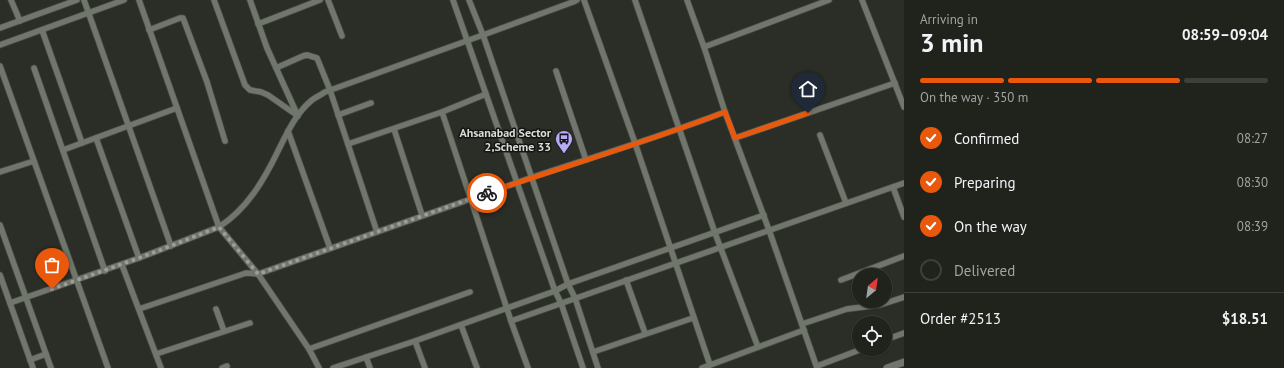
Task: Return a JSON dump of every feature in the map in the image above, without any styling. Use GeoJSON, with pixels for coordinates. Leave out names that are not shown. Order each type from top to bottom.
{"type":"FeatureCollection","features":[{"type":"Feature","properties":{"kind":"street"},"geometry":{"type":"LineString","coordinates":[[11,0],[20,21]]}},
{"type":"Feature","properties":{"kind":"street"},"geometry":{"type":"LineString","coordinates":[[0,28],[67,2],[77,0]]}},
{"type":"Feature","properties":{"kind":"street"},"geometry":{"type":"LineString","coordinates":[[84,0],[130,126],[171,246]]}},
{"type":"Feature","properties":{"kind":"street"},"geometry":{"type":"LineString","coordinates":[[0,45],[124,0]]}},
{"type":"Feature","properties":{"kind":"street"},"geometry":{"type":"LineString","coordinates":[[139,0],[219,227],[258,274],[309,349],[319,368]]}},
{"type":"Feature","properties":{"kind":"street"},"geometry":{"type":"LineString","coordinates":[[214,0],[245,85],[250,90],[268,95],[298,116]]}},
{"type":"Feature","properties":{"kind":"street"},"geometry":{"type":"LineString","coordinates":[[250,0],[267,48],[298,116]]}},
{"type":"Feature","properties":{"kind":"street"},"geometry":{"type":"LineString","coordinates":[[258,24],[320,0]]}},
{"type":"Feature","properties":{"kind":"street"},"geometry":{"type":"LineString","coordinates":[[328,0],[342,36]]}},
{"type":"Feature","properties":{"kind":"street"},"geometry":{"type":"LineString","coordinates":[[453,0],[516,183],[555,291],[561,303],[583,368]]}},
{"type":"Feature","properties":{"kind":"street"},"geometry":{"type":"LineString","coordinates":[[469,0],[483,35],[598,368]]}},
{"type":"Feature","properties":{"kind":"street"},"geometry":{"type":"LineString","coordinates":[[10,303],[139,258],[226,223],[245,206],[266,174],[288,131],[298,116],[312,101],[325,92],[577,0]]}},
{"type":"Feature","properties":{"kind":"street"},"geometry":{"type":"LineString","coordinates":[[584,0],[635,143],[670,247],[674,264],[710,365]]}},
{"type":"Feature","properties":{"kind":"street"},"geometry":{"type":"LineString","coordinates":[[635,0],[715,233],[758,347]]}},
{"type":"Feature","properties":{"kind":"street"},"geometry":{"type":"LineString","coordinates":[[687,0],[725,112],[764,215],[817,367],[852,353]]}},
{"type":"Feature","properties":{"kind":"street"},"geometry":{"type":"LineString","coordinates":[[704,47],[829,0]]}},
{"type":"Feature","properties":{"kind":"street"},"geometry":{"type":"LineString","coordinates":[[862,0],[904,107]]}},
{"type":"Feature","properties":{"kind":"street"},"geometry":{"type":"LineString","coordinates":[[149,30],[183,18],[208,82],[225,141]]}},
{"type":"Feature","properties":{"kind":"street"},"geometry":{"type":"LineString","coordinates":[[42,30],[82,143]]}},
{"type":"Feature","properties":{"kind":"street"},"geometry":{"type":"LineString","coordinates":[[276,68],[303,56],[312,56],[317,58],[330,90],[377,232]]}},
{"type":"Feature","properties":{"kind":"street"},"geometry":{"type":"LineString","coordinates":[[0,66],[108,368]]}},
{"type":"Feature","properties":{"kind":"street"},"geometry":{"type":"LineString","coordinates":[[34,68],[105,270]]}},
{"type":"Feature","properties":{"kind":"street"},"geometry":{"type":"LineString","coordinates":[[556,71],[586,160]]}},
{"type":"Feature","properties":{"kind":"street"},"geometry":{"type":"LineString","coordinates":[[735,138],[895,83]]}},
{"type":"Feature","properties":{"kind":"street"},"geometry":{"type":"LineString","coordinates":[[348,144],[442,112],[486,94]]}},
{"type":"Feature","properties":{"kind":"street"},"geometry":{"type":"LineString","coordinates":[[338,115],[371,103]]}},
{"type":"Feature","properties":{"kind":"street"},"geometry":{"type":"LineString","coordinates":[[63,150],[177,108]]}},
{"type":"Feature","properties":{"kind":"street"},"geometry":{"type":"LineString","coordinates":[[442,112],[528,368]]}},
{"type":"Feature","properties":{"kind":"street"},"geometry":{"type":"LineString","coordinates":[[139,309],[246,273],[258,274],[422,215],[635,143],[679,130],[725,112]]}},
{"type":"Feature","properties":{"kind":"street"},"geometry":{"type":"LineString","coordinates":[[394,129],[422,215]]}},
{"type":"Feature","properties":{"kind":"street"},"geometry":{"type":"LineString","coordinates":[[288,131],[330,248]]}},
{"type":"Feature","properties":{"kind":"street"},"geometry":{"type":"LineString","coordinates":[[820,135],[846,203]]}},
{"type":"Feature","properties":{"kind":"street"},"geometry":{"type":"LineString","coordinates":[[96,138],[139,258]]}},
{"type":"Feature","properties":{"kind":"street"},"geometry":{"type":"LineString","coordinates":[[0,172],[34,160]]}},
{"type":"Feature","properties":{"kind":"street"},"geometry":{"type":"LineString","coordinates":[[511,321],[904,183]]}},
{"type":"Feature","properties":{"kind":"street"},"geometry":{"type":"LineString","coordinates":[[893,187],[904,217]]}},
{"type":"Feature","properties":{"kind":"street"},"geometry":{"type":"LineString","coordinates":[[333,368],[461,325],[555,291],[568,284],[764,215]]}},
{"type":"Feature","properties":{"kind":"street"},"geometry":{"type":"LineString","coordinates":[[0,225],[51,368]]}},
{"type":"Feature","properties":{"kind":"street"},"geometry":{"type":"LineString","coordinates":[[841,280],[904,256]]}},
{"type":"Feature","properties":{"kind":"street"},"geometry":{"type":"LineString","coordinates":[[122,264],[161,368]]}},
{"type":"Feature","properties":{"kind":"street"},"geometry":{"type":"LineString","coordinates":[[0,275],[33,368]]}},
{"type":"Feature","properties":{"kind":"street"},"geometry":{"type":"LineString","coordinates":[[626,280],[645,333]]}},
{"type":"Feature","properties":{"kind":"street"},"geometry":{"type":"LineString","coordinates":[[309,349],[470,292]]}},
{"type":"Feature","properties":{"kind":"street"},"geometry":{"type":"LineString","coordinates":[[702,368],[758,347],[847,309],[880,305],[904,297]]}},
{"type":"Feature","properties":{"kind":"street"},"geometry":{"type":"LineString","coordinates":[[216,309],[224,331]]}},
{"type":"Feature","properties":{"kind":"street"},"geometry":{"type":"LineString","coordinates":[[593,352],[645,333],[693,318]]}},
{"type":"Feature","properties":{"kind":"street"},"geometry":{"type":"LineString","coordinates":[[156,354],[250,323]]}},
{"type":"Feature","properties":{"kind":"street"},"geometry":{"type":"LineString","coordinates":[[461,325],[477,368]]}},
{"type":"Feature","properties":{"kind":"street"},"geometry":{"type":"LineString","coordinates":[[892,337],[904,333]]}},
{"type":"Feature","properties":{"kind":"street"},"geometry":{"type":"LineString","coordinates":[[415,341],[425,368]]}},
{"type":"Feature","properties":{"kind":"street"},"geometry":{"type":"LineString","coordinates":[[30,360],[46,354]]}},
{"type":"Feature","properties":{"kind":"street"},"geometry":{"type":"LineString","coordinates":[[366,357],[370,368]]}},
{"type":"Feature","properties":{"kind":"street"},"geometry":{"type":"LineString","coordinates":[[887,368],[904,362]]}},
{"type":"Feature","properties":{"kind":"way so far"},"geometry":{"type":"LineString","coordinates":[[52,289],[150,254],[219,227],[258,274],[487,193]]}},
{"type":"Feature","properties":{"kind":"place","name":"Ahsanabad Sector 2,Scheme 33"},"geometry":{"type":"Point","coordinates":[564,154]}},
{"type":"Feature","properties":{"kind":"route"},"geometry":{"type":"LineString","coordinates":[[487,193],[635,143],[679,130],[725,112],[735,138],[808,113]]}}]}
